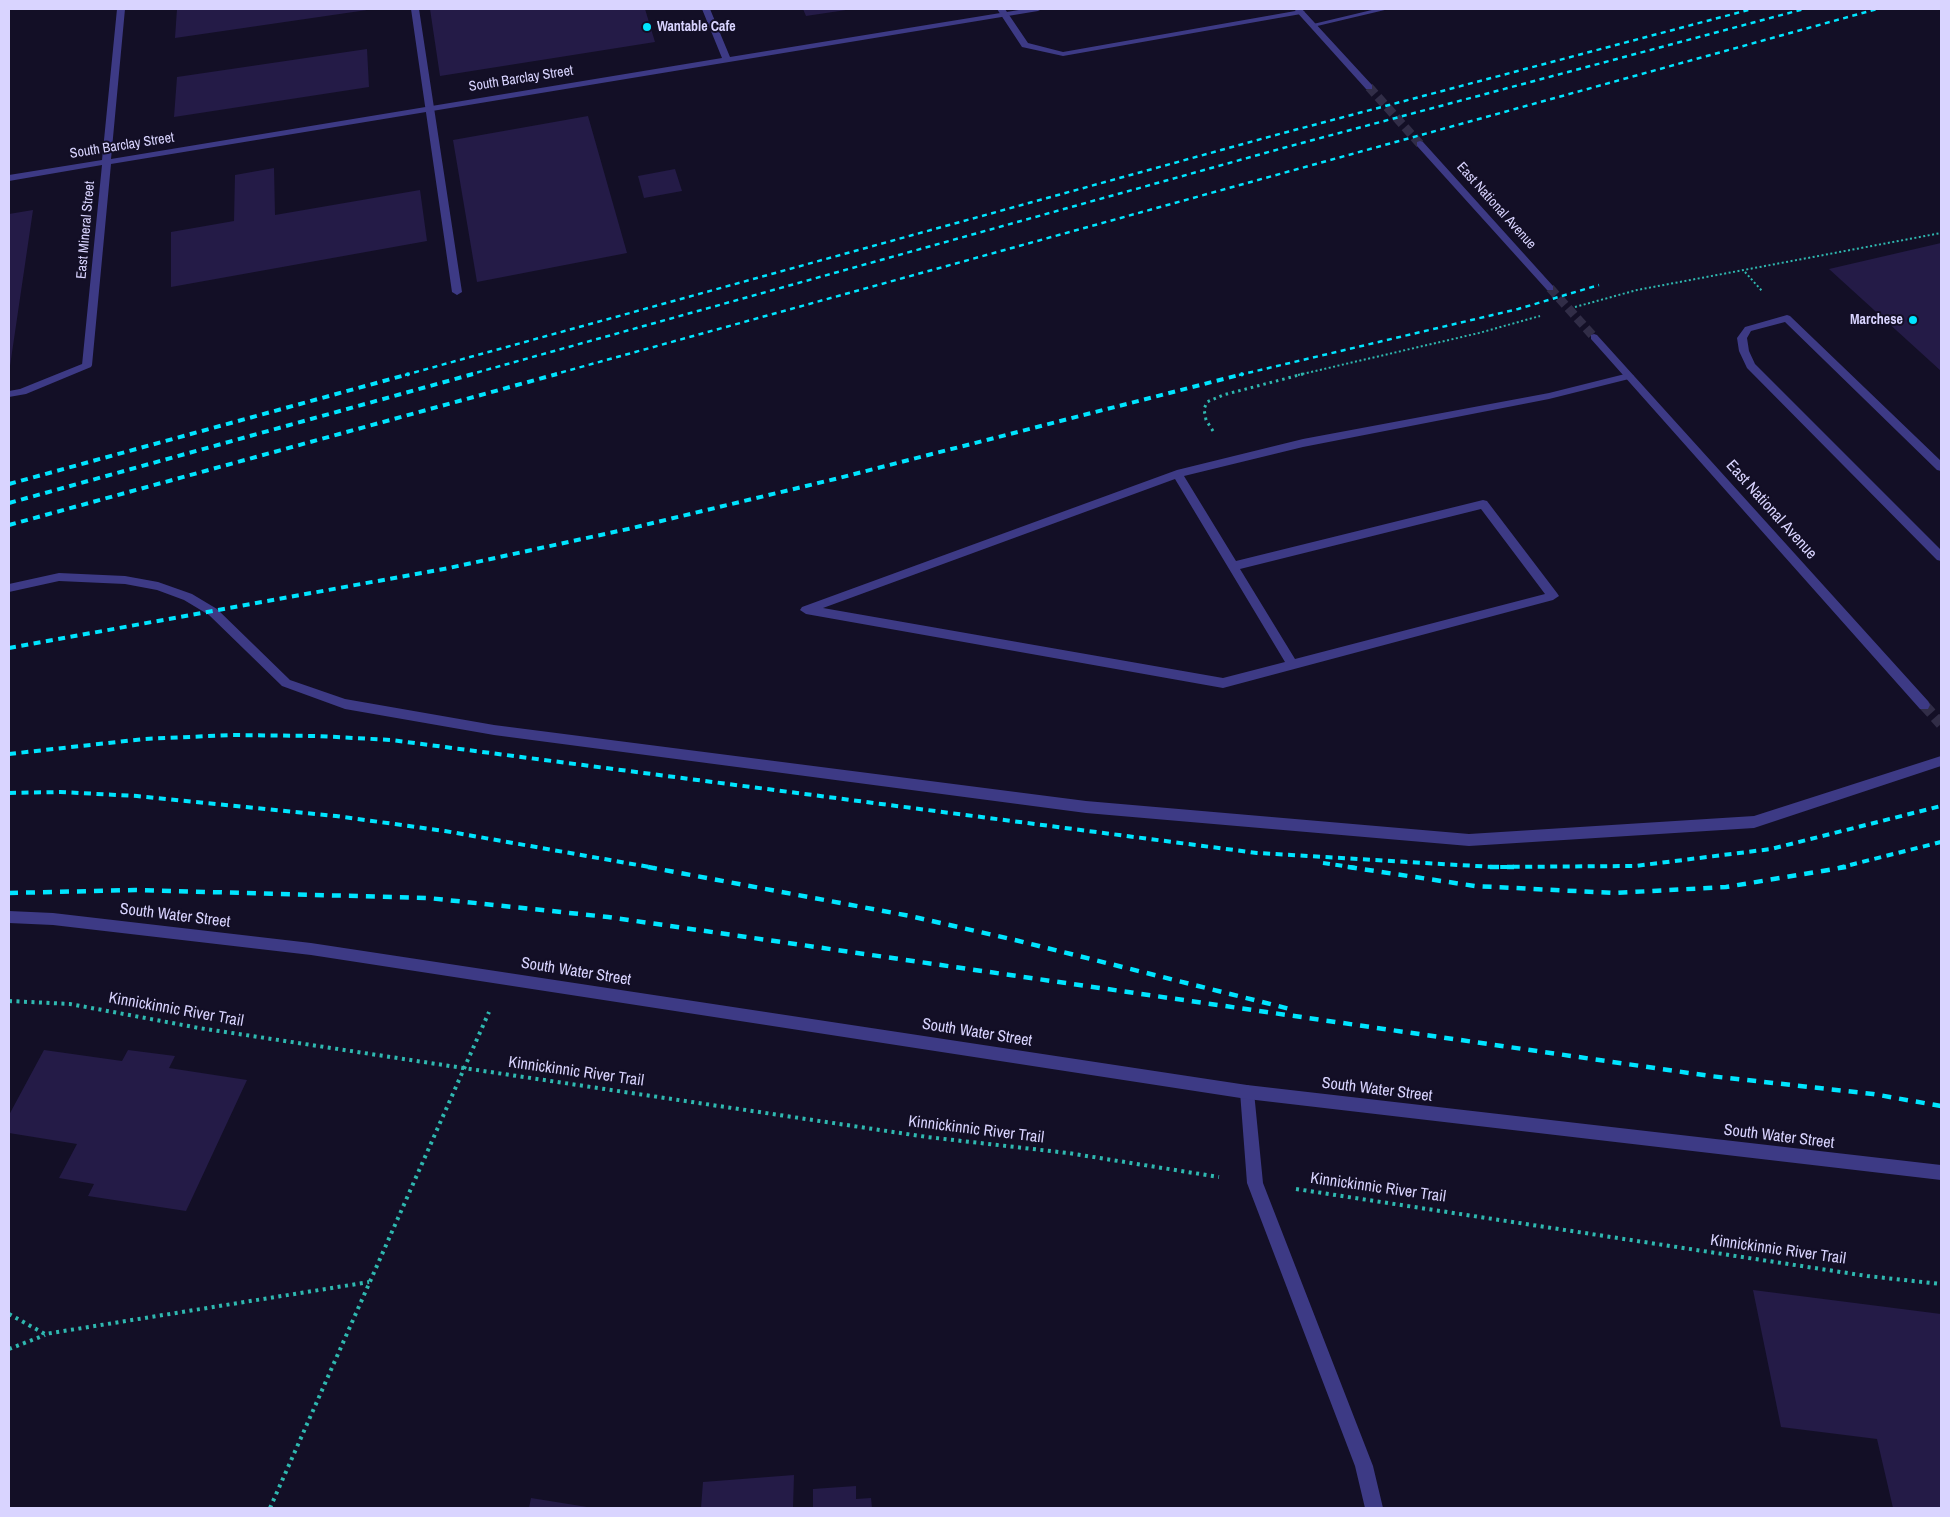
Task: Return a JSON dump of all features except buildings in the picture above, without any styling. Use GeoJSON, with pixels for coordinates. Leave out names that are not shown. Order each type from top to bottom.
{"type":"FeatureCollection","features":[{"type":"Feature","properties":{"kind":"street","name":"East Mineral Street"},"geometry":{"type":"LineString","coordinates":[[9,394],[22,392],[87,365],[121,9]]}},
{"type":"Feature","properties":{"kind":"street"},"geometry":{"type":"LineString","coordinates":[[415,9],[428,108],[457,292]]}},
{"type":"Feature","properties":{"kind":"street"},"geometry":{"type":"LineString","coordinates":[[706,9],[727,60]]}},
{"type":"Feature","properties":{"kind":"street","name":"South Barclay Street"},"geometry":{"type":"LineString","coordinates":[[9,178],[727,60],[1003,11],[1038,9]]}},
{"type":"Feature","properties":{"kind":"street"},"geometry":{"type":"LineString","coordinates":[[1313,25],[1385,9]]}},
{"type":"Feature","properties":{"kind":"street"},"geometry":{"type":"LineString","coordinates":[[1003,11],[1025,46],[1063,54],[1299,10],[1369,87]]}},
{"type":"Feature","properties":{"kind":"street","name":"East National Avenue"},"geometry":{"type":"LineString","coordinates":[[1420,144],[1550,288]]}},
{"type":"Feature","properties":{"kind":"street"},"geometry":{"type":"LineString","coordinates":[[1941,467],[1787,318],[1748,329],[1742,338],[1744,350],[1751,366],[1941,557]]}},
{"type":"Feature","properties":{"kind":"street","name":"East National Avenue"},"geometry":{"type":"LineString","coordinates":[[1594,337],[1924,705]]}},
{"type":"Feature","properties":{"kind":"street"},"geometry":{"type":"LineString","coordinates":[[1233,566],[1483,504],[1553,596],[1223,683],[806,610],[1177,474],[1303,443],[1549,396],[1629,376]]}},
{"type":"Feature","properties":{"kind":"street"},"geometry":{"type":"LineString","coordinates":[[1177,474],[1292,664]]}},
{"type":"Feature","properties":{"kind":"street"},"geometry":{"type":"LineString","coordinates":[[9,588],[59,577],[125,580],[158,586],[188,598],[213,612],[286,683],[345,704],[504,731],[1115,809],[1469,840],[1754,822],[1941,760]]}},
{"type":"Feature","properties":{"kind":"street","name":"South Water Street"},"geometry":{"type":"LineString","coordinates":[[9,917],[53,919],[310,949],[1247,1092],[1941,1173]]}},
{"type":"Feature","properties":{"kind":"street"},"geometry":{"type":"LineString","coordinates":[[1247,1092],[1256,1183],[1364,1466],[1374,1508]]}},
{"type":"Feature","properties":{"kind":"path"},"geometry":{"type":"LineString","coordinates":[[1637,290],[1941,233]]}},
{"type":"Feature","properties":{"kind":"path"},"geometry":{"type":"LineString","coordinates":[[1232,460],[1206,420],[1204,408],[1207,402],[1223,395],[1306,372],[1510,324]]}},
{"type":"Feature","properties":{"kind":"path"},"geometry":{"type":"LineString","coordinates":[[270,1508],[504,979]]}},
{"type":"Feature","properties":{"kind":"path","name":"Kinnickinnic River Trail"},"geometry":{"type":"LineString","coordinates":[[9,1001],[70,1004],[199,1028],[465,1068],[927,1137],[1068,1153],[1867,1276],[1941,1284]]}},
{"type":"Feature","properties":{"kind":"path"},"geometry":{"type":"LineString","coordinates":[[9,1349],[45,1334],[370,1282]]}},
{"type":"Feature","properties":{"kind":"path"},"geometry":{"type":"LineString","coordinates":[[9,1314],[45,1334]]}},
{"type":"Feature","properties":{"kind":"tunnel"},"geometry":{"type":"LineString","coordinates":[[1369,87],[1420,144]]}},
{"type":"Feature","properties":{"kind":"tunnel"},"geometry":{"type":"LineString","coordinates":[[1550,288],[1594,337]]}},
{"type":"Feature","properties":{"kind":"tunnel"},"geometry":{"type":"LineString","coordinates":[[1924,705],[1941,724]]}},
{"type":"Feature","properties":{"kind":"railway"},"geometry":{"type":"LineString","coordinates":[[405,375],[1272,136],[1752,9]]}},
{"type":"Feature","properties":{"kind":"railway"},"geometry":{"type":"LineString","coordinates":[[468,375],[1283,148],[1804,9]]}},
{"type":"Feature","properties":{"kind":"railway"},"geometry":{"type":"LineString","coordinates":[[552,375],[1877,9]]}},
{"type":"Feature","properties":{"kind":"railway"},"geometry":{"type":"LineString","coordinates":[[1240,375],[1518,309],[1599,285]]}},
{"type":"Feature","properties":{"kind":"railway"},"geometry":{"type":"LineString","coordinates":[[9,484],[409,374]]}},
{"type":"Feature","properties":{"kind":"railway"},"geometry":{"type":"LineString","coordinates":[[9,503],[473,374]]}},
{"type":"Feature","properties":{"kind":"railway"},"geometry":{"type":"LineString","coordinates":[[9,525],[557,374]]}},
{"type":"Feature","properties":{"kind":"railway"},"geometry":{"type":"LineString","coordinates":[[9,648],[449,568],[628,529],[835,479],[1240,375]]}},
{"type":"Feature","properties":{"kind":"railway"},"geometry":{"type":"LineString","coordinates":[[9,754],[144,739],[233,735],[318,736],[391,740],[1257,853],[1493,867]]}},
{"type":"Feature","properties":{"kind":"railway"},"geometry":{"type":"LineString","coordinates":[[9,793],[60,792],[137,796],[336,816],[445,831],[655,868]]}},
{"type":"Feature","properties":{"kind":"railway"},"geometry":{"type":"LineString","coordinates":[[1493,867],[1635,866],[1771,849],[1941,806]]}},
{"type":"Feature","properties":{"kind":"railway"},"geometry":{"type":"LineString","coordinates":[[1838,868],[1941,842]]}},
{"type":"Feature","properties":{"kind":"railway"},"geometry":{"type":"LineString","coordinates":[[1323,863],[1357,868]]}},
{"type":"Feature","properties":{"kind":"railway"},"geometry":{"type":"LineString","coordinates":[[648,867],[910,916],[1015,940],[1290,1009]]}},
{"type":"Feature","properties":{"kind":"railway"},"geometry":{"type":"LineString","coordinates":[[1348,867],[1475,886],[1614,893],[1726,887],[1846,867]]}},
{"type":"Feature","properties":{"kind":"railway"},"geometry":{"type":"LineString","coordinates":[[1493,867],[1514,867]]}},
{"type":"Feature","properties":{"kind":"railway"},"geometry":{"type":"LineString","coordinates":[[9,893],[135,890],[428,898],[608,917],[1710,1076],[1873,1094],[1941,1106]]}},
{"type":"Feature","properties":{"kind":"place","name":"Wantable Cafe"},"geometry":{"type":"Point","coordinates":[647,27]}},
{"type":"Feature","properties":{"kind":"place","name":"Marchese"},"geometry":{"type":"Point","coordinates":[1913,320]}}]}
